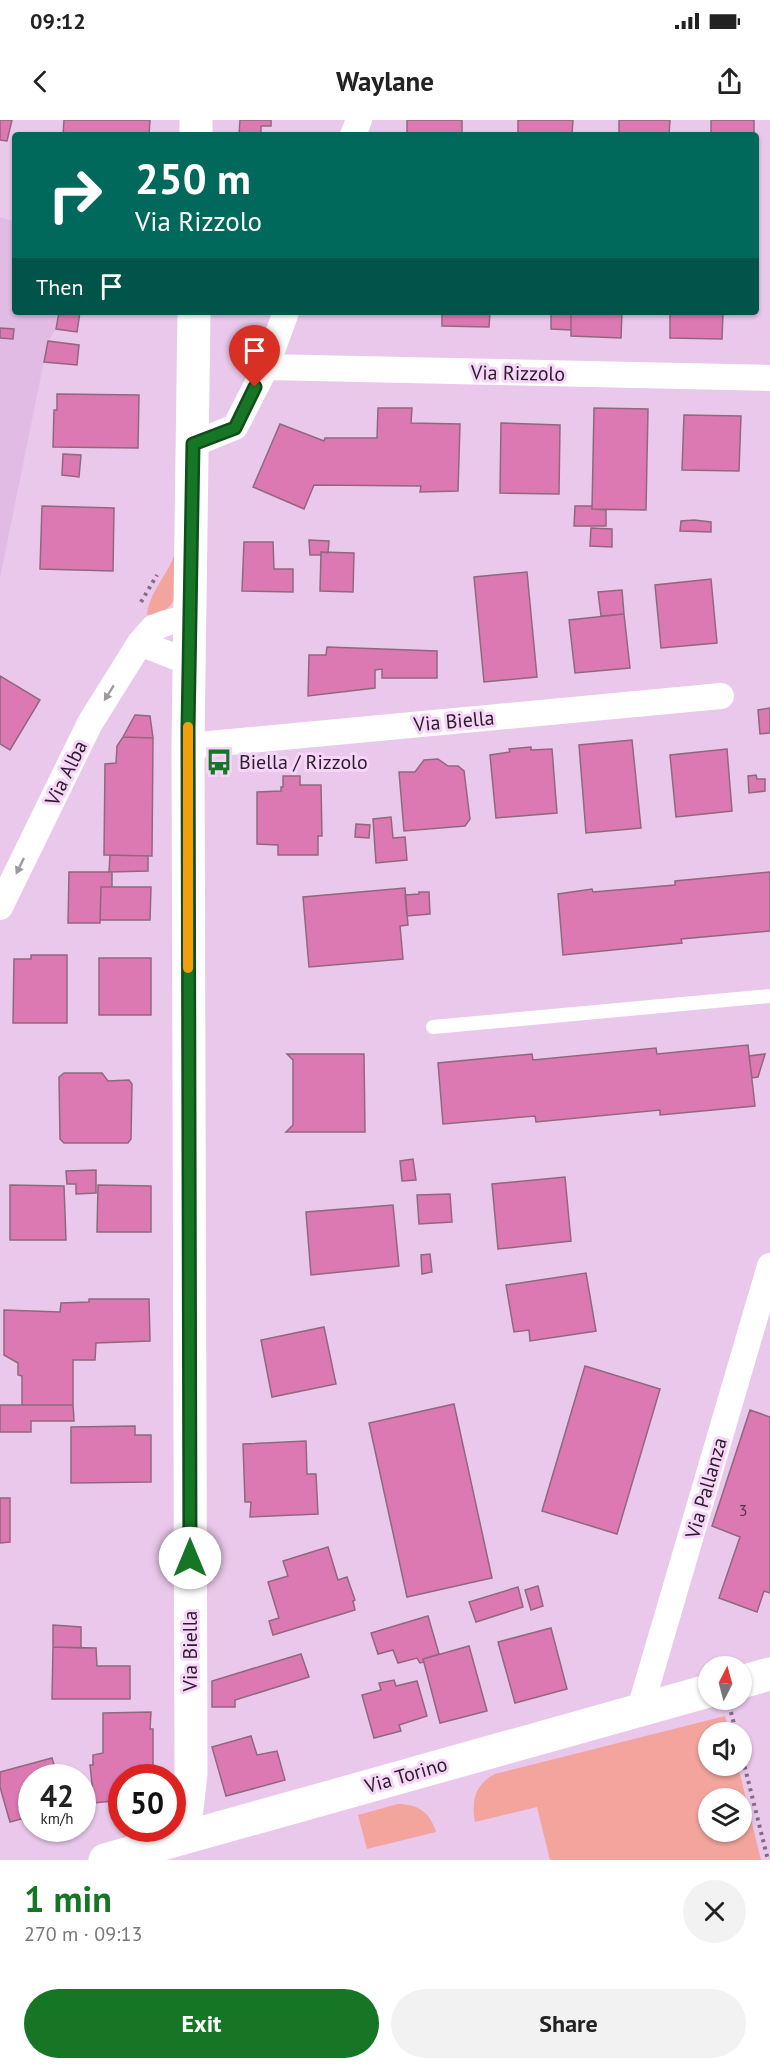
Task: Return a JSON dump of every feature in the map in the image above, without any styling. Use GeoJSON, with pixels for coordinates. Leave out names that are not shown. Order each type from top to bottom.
{"type":"FeatureCollection","features":[{"type":"Feature","properties":{"kind":"main road","name":"Via Biella"},"geometry":{"type":"LineString","coordinates":[[186,1818],[191,1773],[188,662],[194,315]]}},
{"type":"Feature","properties":{"kind":"main road","name":"Via Torino"},"geometry":{"type":"LineString","coordinates":[[752,1682],[770,1674]]}},
{"type":"Feature","properties":{"kind":"main road","name":"Via Torino"},"geometry":{"type":"LineString","coordinates":[[186,1835],[640,1709],[698,1699]]}},
{"type":"Feature","properties":{"kind":"main road","name":"Via Torino"},"geometry":{"type":"LineString","coordinates":[[105,1860],[164,1842]]}},
{"type":"Feature","properties":{"kind":"street"},"geometry":{"type":"LineString","coordinates":[[193,444],[235,428],[266,367],[285,315]]}},
{"type":"Feature","properties":{"kind":"street","name":"Via Rizzolo"},"geometry":{"type":"LineString","coordinates":[[266,367],[770,378]]}},
{"type":"Feature","properties":{"kind":"street","name":"Via Alba"},"geometry":{"type":"LineString","coordinates":[[0,907],[90,723],[140,644],[153,628],[166,622],[189,617]]}},
{"type":"Feature","properties":{"kind":"street"},"geometry":{"type":"LineString","coordinates":[[140,644],[188,662]]}},
{"type":"Feature","properties":{"kind":"street","name":"Via Biella"},"geometry":{"type":"LineString","coordinates":[[188,746],[721,696]]}},
{"type":"Feature","properties":{"kind":"street","name":"Via Pallanza"},"geometry":{"type":"LineString","coordinates":[[640,1709],[770,1266]]}},
{"type":"Feature","properties":{"kind":"lane"},"geometry":{"type":"LineString","coordinates":[[433,1027],[770,996]]}},
{"type":"Feature","properties":{"kind":"path"},"geometry":{"type":"LineString","coordinates":[[747,1776],[768,1860]]}},
{"type":"Feature","properties":{"kind":"shaded area"},"geometry":{"type":"Polygon","coordinates":[[[0,217],[12,221],[12,315],[58,315],[56,329],[48,341],[0,578],[0,217]]]}},
{"type":"Feature","properties":{"kind":"shaded area"},"geometry":{"type":"Polygon","coordinates":[[[174,556],[179,556],[177,586],[172,603],[158,613],[147,615],[154,592],[174,556]]]}},
{"type":"Feature","properties":{"kind":"shaded area"},"geometry":{"type":"Polygon","coordinates":[[[725,1716],[726,1722],[701,1722],[725,1716]]]}},
{"type":"Feature","properties":{"kind":"shaded area"},"geometry":{"type":"Polygon","coordinates":[[[698,1723],[698,1776],[740,1776],[743,1788],[698,1788],[698,1842],[752,1842],[752,1823],[761,1860],[550,1860],[537,1807],[475,1822],[474,1800],[479,1788],[495,1774],[698,1723]]]}},
{"type":"Feature","properties":{"kind":"shaded area"},"geometry":{"type":"Polygon","coordinates":[[[405,1804],[423,1811],[436,1832],[367,1849],[358,1815],[405,1804]]]}},
{"type":"Feature","properties":{"kind":"building"},"geometry":{"type":"Polygon","coordinates":[[[0,120],[12,120],[7,141],[0,140],[0,120]]]}},
{"type":"Feature","properties":{"kind":"building"},"geometry":{"type":"Polygon","coordinates":[[[64,120],[150,120],[149,132],[63,132],[64,120]]]}},
{"type":"Feature","properties":{"kind":"building"},"geometry":{"type":"Polygon","coordinates":[[[240,120],[271,120],[271,126],[261,126],[261,132],[239,132],[240,120]]]}},
{"type":"Feature","properties":{"kind":"building"},"geometry":{"type":"Polygon","coordinates":[[[407,120],[462,120],[462,132],[407,132],[407,120]]]}},
{"type":"Feature","properties":{"kind":"building"},"geometry":{"type":"Polygon","coordinates":[[[518,120],[573,120],[572,132],[518,132],[518,120]]]}},
{"type":"Feature","properties":{"kind":"building"},"geometry":{"type":"Polygon","coordinates":[[[619,120],[670,120],[669,132],[619,132],[619,120]]]}},
{"type":"Feature","properties":{"kind":"building"},"geometry":{"type":"Polygon","coordinates":[[[711,120],[754,120],[754,132],[711,132],[711,120]]]}},
{"type":"Feature","properties":{"kind":"building"},"geometry":{"type":"Polygon","coordinates":[[[58,315],[80,315],[77,332],[56,329],[58,315]]]}},
{"type":"Feature","properties":{"kind":"building"},"geometry":{"type":"Polygon","coordinates":[[[442,315],[490,315],[489,327],[442,326],[442,315]]]}},
{"type":"Feature","properties":{"kind":"building"},"geometry":{"type":"Polygon","coordinates":[[[551,315],[571,315],[571,330],[551,329],[551,315]]]}},
{"type":"Feature","properties":{"kind":"building"},"geometry":{"type":"Polygon","coordinates":[[[571,315],[622,315],[621,338],[571,336],[571,315]]]}},
{"type":"Feature","properties":{"kind":"building"},"geometry":{"type":"Polygon","coordinates":[[[670,315],[723,315],[722,339],[670,338],[670,315]]]}},
{"type":"Feature","properties":{"kind":"building"},"geometry":{"type":"Polygon","coordinates":[[[0,328],[14,329],[13,339],[0,338],[0,328]]]}},
{"type":"Feature","properties":{"kind":"building"},"geometry":{"type":"Polygon","coordinates":[[[48,341],[79,345],[77,365],[44,362],[48,341]]]}},
{"type":"Feature","properties":{"kind":"building"},"geometry":{"type":"Polygon","coordinates":[[[57,394],[139,395],[138,448],[53,447],[57,394]]]}},
{"type":"Feature","properties":{"kind":"building"},"geometry":{"type":"Polygon","coordinates":[[[378,408],[412,408],[411,423],[460,424],[458,491],[420,492],[421,486],[314,485],[304,509],[253,487],[280,424],[324,441],[325,438],[377,438],[378,408]]]}},
{"type":"Feature","properties":{"kind":"building"},"geometry":{"type":"Polygon","coordinates":[[[594,408],[648,409],[646,510],[592,509],[594,408]]]}},
{"type":"Feature","properties":{"kind":"building"},"geometry":{"type":"Polygon","coordinates":[[[684,415],[741,416],[739,471],[682,470],[684,415]]]}},
{"type":"Feature","properties":{"kind":"building"},"geometry":{"type":"Polygon","coordinates":[[[501,423],[560,425],[559,494],[500,493],[501,423]]]}},
{"type":"Feature","properties":{"kind":"building"},"geometry":{"type":"Polygon","coordinates":[[[63,454],[81,455],[79,477],[62,475],[63,454]]]}},
{"type":"Feature","properties":{"kind":"building"},"geometry":{"type":"Polygon","coordinates":[[[42,506],[114,508],[113,571],[40,569],[42,506]]]}},
{"type":"Feature","properties":{"kind":"building"},"geometry":{"type":"Polygon","coordinates":[[[575,506],[592,506],[592,509],[606,510],[606,526],[574,526],[575,506]]]}},
{"type":"Feature","properties":{"kind":"building"},"geometry":{"type":"Polygon","coordinates":[[[681,521],[711,522],[711,532],[680,531],[681,521]]]}},
{"type":"Feature","properties":{"kind":"building"},"geometry":{"type":"Polygon","coordinates":[[[591,528],[612,529],[612,547],[590,546],[591,528]]]}},
{"type":"Feature","properties":{"kind":"building"},"geometry":{"type":"Polygon","coordinates":[[[309,540],[329,541],[328,553],[310,555],[309,540]]]}},
{"type":"Feature","properties":{"kind":"building"},"geometry":{"type":"Polygon","coordinates":[[[244,542],[273,542],[274,569],[293,569],[293,592],[242,591],[244,542]]]}},
{"type":"Feature","properties":{"kind":"building"},"geometry":{"type":"Polygon","coordinates":[[[321,552],[354,553],[353,592],[320,591],[321,552]]]}},
{"type":"Feature","properties":{"kind":"building"},"geometry":{"type":"Polygon","coordinates":[[[527,572],[537,677],[484,682],[474,577],[527,572]]]}},
{"type":"Feature","properties":{"kind":"building"},"geometry":{"type":"Polygon","coordinates":[[[711,579],[717,643],[661,648],[655,585],[711,579]]]}},
{"type":"Feature","properties":{"kind":"building"},"geometry":{"type":"Polygon","coordinates":[[[622,590],[624,614],[601,616],[598,592],[622,590]]]}},
{"type":"Feature","properties":{"kind":"building"},"geometry":{"type":"Polygon","coordinates":[[[624,614],[630,668],[575,673],[569,620],[624,614]]]}},
{"type":"Feature","properties":{"kind":"building"},"geometry":{"type":"Polygon","coordinates":[[[327,647],[437,651],[437,678],[382,678],[382,669],[375,670],[375,688],[308,696],[309,655],[326,655],[327,647]]]}},
{"type":"Feature","properties":{"kind":"building"},"geometry":{"type":"Polygon","coordinates":[[[0,676],[40,700],[10,750],[0,744],[0,676]]]}},
{"type":"Feature","properties":{"kind":"building"},"geometry":{"type":"Polygon","coordinates":[[[770,708],[770,733],[760,734],[758,710],[770,708]]]}},
{"type":"Feature","properties":{"kind":"building"},"geometry":{"type":"Polygon","coordinates":[[[135,715],[150,716],[153,738],[123,737],[135,715]]]}},
{"type":"Feature","properties":{"kind":"building"},"geometry":{"type":"Polygon","coordinates":[[[123,737],[153,738],[152,856],[104,855],[105,764],[116,763],[117,746],[123,737]]]}},
{"type":"Feature","properties":{"kind":"building"},"geometry":{"type":"Polygon","coordinates":[[[632,740],[641,828],[586,833],[579,745],[632,740]]]}},
{"type":"Feature","properties":{"kind":"building"},"geometry":{"type":"Polygon","coordinates":[[[531,747],[531,750],[552,749],[557,813],[496,818],[490,755],[510,752],[509,749],[531,747]]]}},
{"type":"Feature","properties":{"kind":"building"},"geometry":{"type":"Polygon","coordinates":[[[727,749],[732,811],[676,817],[670,755],[727,749]]]}},
{"type":"Feature","properties":{"kind":"building"},"geometry":{"type":"Polygon","coordinates":[[[438,759],[448,766],[458,766],[464,771],[470,819],[465,826],[404,831],[399,772],[415,772],[424,760],[438,759]]]}},
{"type":"Feature","properties":{"kind":"building"},"geometry":{"type":"Polygon","coordinates":[[[756,775],[757,779],[765,779],[765,791],[749,793],[748,776],[756,775]]]}},
{"type":"Feature","properties":{"kind":"building"},"geometry":{"type":"Polygon","coordinates":[[[283,776],[300,776],[300,785],[321,785],[322,836],[318,836],[318,855],[278,855],[278,845],[257,844],[257,792],[281,791],[283,776]]]}},
{"type":"Feature","properties":{"kind":"building"},"geometry":{"type":"Polygon","coordinates":[[[391,817],[393,838],[405,837],[407,860],[376,863],[373,819],[391,817]]]}},
{"type":"Feature","properties":{"kind":"building"},"geometry":{"type":"Polygon","coordinates":[[[356,824],[370,825],[369,838],[355,837],[356,824]]]}},
{"type":"Feature","properties":{"kind":"building"},"geometry":{"type":"Polygon","coordinates":[[[110,855],[148,856],[148,871],[109,872],[110,855]]]}},
{"type":"Feature","properties":{"kind":"building"},"geometry":{"type":"Polygon","coordinates":[[[69,872],[112,872],[112,887],[101,887],[100,923],[68,923],[69,872]]]}},
{"type":"Feature","properties":{"kind":"building"},"geometry":{"type":"Polygon","coordinates":[[[770,872],[770,931],[681,939],[682,943],[563,955],[558,894],[592,889],[593,892],[675,885],[675,881],[770,872]]]}},
{"type":"Feature","properties":{"kind":"building"},"geometry":{"type":"Polygon","coordinates":[[[101,887],[151,887],[150,920],[100,920],[101,887]]]}},
{"type":"Feature","properties":{"kind":"building"},"geometry":{"type":"Polygon","coordinates":[[[405,888],[408,925],[400,926],[403,959],[309,967],[303,897],[405,888]]]}},
{"type":"Feature","properties":{"kind":"building"},"geometry":{"type":"Polygon","coordinates":[[[419,892],[429,892],[430,914],[407,916],[405,895],[419,894],[419,892]]]}},
{"type":"Feature","properties":{"kind":"building"},"geometry":{"type":"Polygon","coordinates":[[[31,955],[67,955],[67,1023],[13,1023],[14,959],[31,959],[31,955]]]}},
{"type":"Feature","properties":{"kind":"building"},"geometry":{"type":"Polygon","coordinates":[[[99,958],[151,958],[151,1015],[99,1015],[99,958]]]}},
{"type":"Feature","properties":{"kind":"building"},"geometry":{"type":"Polygon","coordinates":[[[748,1045],[755,1106],[660,1115],[660,1110],[536,1122],[535,1116],[443,1124],[438,1063],[532,1054],[533,1060],[656,1048],[657,1054],[748,1045]]]}},
{"type":"Feature","properties":{"kind":"building"},"geometry":{"type":"Polygon","coordinates":[[[287,1054],[364,1054],[365,1132],[286,1132],[293,1125],[293,1060],[287,1054]]]}},
{"type":"Feature","properties":{"kind":"building"},"geometry":{"type":"Polygon","coordinates":[[[765,1054],[758,1077],[752,1078],[749,1056],[765,1054]]]}},
{"type":"Feature","properties":{"kind":"building"},"geometry":{"type":"Polygon","coordinates":[[[64,1073],[102,1073],[108,1081],[129,1080],[132,1084],[131,1139],[128,1143],[64,1143],[60,1139],[59,1077],[64,1073]]]}},
{"type":"Feature","properties":{"kind":"building"},"geometry":{"type":"Polygon","coordinates":[[[413,1159],[416,1180],[402,1181],[400,1161],[413,1159]]]}},
{"type":"Feature","properties":{"kind":"building"},"geometry":{"type":"Polygon","coordinates":[[[96,1170],[96,1193],[76,1194],[76,1184],[67,1184],[66,1171],[96,1170]]]}},
{"type":"Feature","properties":{"kind":"building"},"geometry":{"type":"Polygon","coordinates":[[[565,1177],[571,1241],[498,1249],[492,1184],[565,1177]]]}},
{"type":"Feature","properties":{"kind":"building"},"geometry":{"type":"Polygon","coordinates":[[[10,1185],[64,1186],[66,1240],[10,1240],[10,1185]]]}},
{"type":"Feature","properties":{"kind":"building"},"geometry":{"type":"Polygon","coordinates":[[[98,1185],[151,1186],[151,1232],[97,1232],[98,1185]]]}},
{"type":"Feature","properties":{"kind":"building"},"geometry":{"type":"Polygon","coordinates":[[[450,1194],[452,1222],[419,1224],[417,1195],[450,1194]]]}},
{"type":"Feature","properties":{"kind":"building"},"geometry":{"type":"Polygon","coordinates":[[[393,1205],[399,1266],[311,1275],[306,1212],[393,1205]]]}},
{"type":"Feature","properties":{"kind":"building"},"geometry":{"type":"Polygon","coordinates":[[[430,1254],[432,1272],[422,1274],[421,1255],[430,1254]]]}},
{"type":"Feature","properties":{"kind":"building"},"geometry":{"type":"Polygon","coordinates":[[[586,1273],[596,1331],[530,1341],[529,1330],[514,1332],[506,1285],[586,1273]]]}},
{"type":"Feature","properties":{"kind":"building"},"geometry":{"type":"Polygon","coordinates":[[[89,1299],[149,1299],[150,1341],[96,1343],[95,1360],[73,1360],[73,1405],[22,1405],[22,1376],[18,1375],[18,1363],[4,1355],[4,1310],[60,1312],[61,1303],[89,1302],[89,1299]]]}},
{"type":"Feature","properties":{"kind":"building"},"geometry":{"type":"Polygon","coordinates":[[[324,1327],[336,1384],[272,1397],[261,1340],[324,1327]]]}},
{"type":"Feature","properties":{"kind":"building"},"geometry":{"type":"Polygon","coordinates":[[[585,1366],[660,1389],[617,1534],[542,1511],[585,1366]]]}},
{"type":"Feature","properties":{"kind":"building"},"geometry":{"type":"Polygon","coordinates":[[[454,1404],[492,1578],[407,1597],[369,1423],[454,1404]]]}},
{"type":"Feature","properties":{"kind":"building"},"geometry":{"type":"Polygon","coordinates":[[[0,1405],[73,1405],[74,1421],[31,1421],[31,1432],[0,1432],[0,1405]]]}},
{"type":"Feature","properties":{"kind":"building"},"geometry":{"type":"Polygon","coordinates":[[[750,1410],[770,1417],[770,1593],[764,1591],[757,1612],[719,1598],[740,1537],[712,1526],[750,1410]]]}},
{"type":"Feature","properties":{"kind":"building"},"geometry":{"type":"Polygon","coordinates":[[[135,1426],[135,1435],[151,1435],[151,1482],[71,1483],[71,1427],[135,1426]]]}},
{"type":"Feature","properties":{"kind":"building"},"geometry":{"type":"Polygon","coordinates":[[[306,1441],[307,1474],[316,1474],[318,1514],[250,1517],[251,1502],[245,1502],[243,1444],[306,1441]]]}},
{"type":"Feature","properties":{"kind":"building"},"geometry":{"type":"Polygon","coordinates":[[[0,1498],[10,1498],[10,1542],[0,1543],[0,1498]]]}},
{"type":"Feature","properties":{"kind":"building"},"geometry":{"type":"Polygon","coordinates":[[[328,1547],[338,1580],[347,1577],[355,1600],[353,1601],[355,1610],[273,1635],[269,1621],[279,1618],[268,1582],[288,1576],[283,1561],[328,1547]]]}},
{"type":"Feature","properties":{"kind":"building"},"geometry":{"type":"Polygon","coordinates":[[[538,1586],[543,1606],[531,1610],[525,1590],[538,1586]]]}},
{"type":"Feature","properties":{"kind":"building"},"geometry":{"type":"Polygon","coordinates":[[[518,1587],[523,1607],[476,1622],[469,1602],[518,1587]]]}},
{"type":"Feature","properties":{"kind":"building"},"geometry":{"type":"Polygon","coordinates":[[[428,1616],[439,1654],[423,1659],[424,1662],[420,1663],[417,1658],[398,1663],[393,1650],[378,1654],[371,1633],[428,1616]]]}},
{"type":"Feature","properties":{"kind":"building"},"geometry":{"type":"Polygon","coordinates":[[[53,1625],[81,1627],[81,1648],[53,1647],[53,1625]]]}},
{"type":"Feature","properties":{"kind":"building"},"geometry":{"type":"Polygon","coordinates":[[[551,1628],[567,1689],[515,1703],[498,1642],[551,1628]]]}},
{"type":"Feature","properties":{"kind":"building"},"geometry":{"type":"Polygon","coordinates":[[[469,1646],[487,1711],[440,1723],[423,1659],[469,1646]]]}},
{"type":"Feature","properties":{"kind":"building"},"geometry":{"type":"Polygon","coordinates":[[[53,1647],[96,1648],[97,1666],[130,1666],[130,1699],[52,1699],[53,1647]]]}},
{"type":"Feature","properties":{"kind":"building"},"geometry":{"type":"Polygon","coordinates":[[[301,1654],[309,1677],[235,1700],[235,1707],[212,1707],[212,1681],[301,1654]]]}},
{"type":"Feature","properties":{"kind":"building"},"geometry":{"type":"Polygon","coordinates":[[[394,1680],[396,1686],[417,1681],[427,1716],[399,1725],[401,1731],[374,1738],[362,1695],[381,1690],[379,1683],[394,1680]]]}},
{"type":"Feature","properties":{"kind":"building"},"geometry":{"type":"Polygon","coordinates":[[[151,1712],[153,1764],[108,1764],[108,1802],[96,1803],[96,1764],[93,1764],[93,1755],[103,1753],[103,1713],[151,1712]]]}},
{"type":"Feature","properties":{"kind":"building"},"geometry":{"type":"Polygon","coordinates":[[[251,1736],[257,1755],[277,1751],[285,1780],[226,1796],[212,1747],[251,1736]]]}},
{"type":"Feature","properties":{"kind":"building"},"geometry":{"type":"Polygon","coordinates":[[[52,1758],[54,1764],[30,1764],[52,1758]]]}},
{"type":"Feature","properties":{"kind":"building"},"geometry":{"type":"Polygon","coordinates":[[[18,1767],[18,1820],[10,1822],[0,1787],[0,1772],[18,1767]]]}},
{"type":"Feature","properties":{"kind":"slow traffic"},"geometry":{"type":"LineString","coordinates":[[188,727],[188,968]]}},
{"type":"Feature","properties":{"kind":"place","name":"Biella / Rizzolo"},"geometry":{"type":"Point","coordinates":[219,762]}},
{"type":"Feature","properties":{"kind":"route"},"geometry":{"type":"LineString","coordinates":[[190,1558],[188,728],[193,444],[235,428],[255,387]]}}]}
